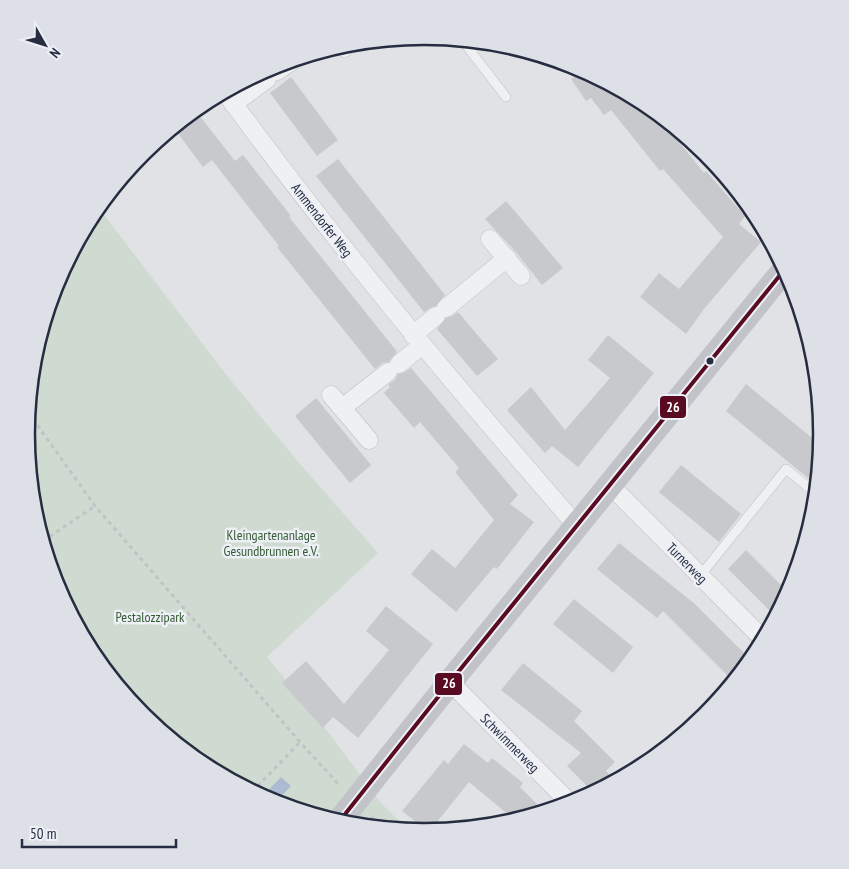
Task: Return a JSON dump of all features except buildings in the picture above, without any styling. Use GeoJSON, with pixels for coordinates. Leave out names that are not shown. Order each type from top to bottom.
{"type":"FeatureCollection","features":[{"type":"Feature","properties":{"kind":"street","name":"Ammendorfer Weg"},"geometry":{"type":"LineString","coordinates":[[259,82],[229,98],[313,210],[417,340],[577,526]]}},
{"type":"Feature","properties":{"kind":"street"},"geometry":{"type":"LineString","coordinates":[[490,239],[521,276]]}},
{"type":"Feature","properties":{"kind":"street"},"geometry":{"type":"LineString","coordinates":[[369,440],[336,402],[393,368],[441,312],[507,258]]}},
{"type":"Feature","properties":{"kind":"street"},"geometry":{"type":"LineString","coordinates":[[343,816],[780,275]]}},
{"type":"Feature","properties":{"kind":"street","name":"Turnerweg"},"geometry":{"type":"LineString","coordinates":[[610,485],[758,634]]}},
{"type":"Feature","properties":{"kind":"street","name":"Schwimmerweg"},"geometry":{"type":"LineString","coordinates":[[450,682],[564,798]]}},
{"type":"Feature","properties":{"kind":"lane"},"geometry":{"type":"LineString","coordinates":[[468,47],[506,97]]}},
{"type":"Feature","properties":{"kind":"lane"},"geometry":{"type":"LineString","coordinates":[[700,576],[786,469],[808,487],[811,483]]}},
{"type":"Feature","properties":{"kind":"path"},"geometry":{"type":"LineString","coordinates":[[35,422],[95,506],[300,742],[375,821]]}},
{"type":"Feature","properties":{"kind":"path"},"geometry":{"type":"LineString","coordinates":[[49,537],[95,506]]}},
{"type":"Feature","properties":{"kind":"path"},"geometry":{"type":"LineString","coordinates":[[257,786],[300,742]]}},
{"type":"Feature","properties":{"kind":"green space"},"geometry":{"type":"Polygon","coordinates":[[[104,214],[228,377],[300,464],[378,553],[267,657],[329,733],[381,803],[401,823],[349,817],[299,803],[252,784],[208,758],[187,744],[149,710],[115,672],[75,607],[56,560],[42,510],[36,460],[36,409],[42,359],[56,309],[75,262],[104,214]]]}},
{"type":"Feature","properties":{"kind":"water"},"geometry":{"type":"Polygon","coordinates":[[[281,777],[291,786],[281,796],[268,791],[281,777]]]}},
{"type":"Feature","properties":{"kind":"transit line","name":"26"},"geometry":{"type":"LineString","coordinates":[[344,816],[780,275]]}},
{"type":"Feature","properties":{"kind":"park label","name":"Kleingartenanlage Gesundbrunnen e.V."},"geometry":{"type":"Point","coordinates":[271,544]}},
{"type":"Feature","properties":{"kind":"park label","name":"Pestalozzipark"},"geometry":{"type":"Point","coordinates":[150,617]}}]}
